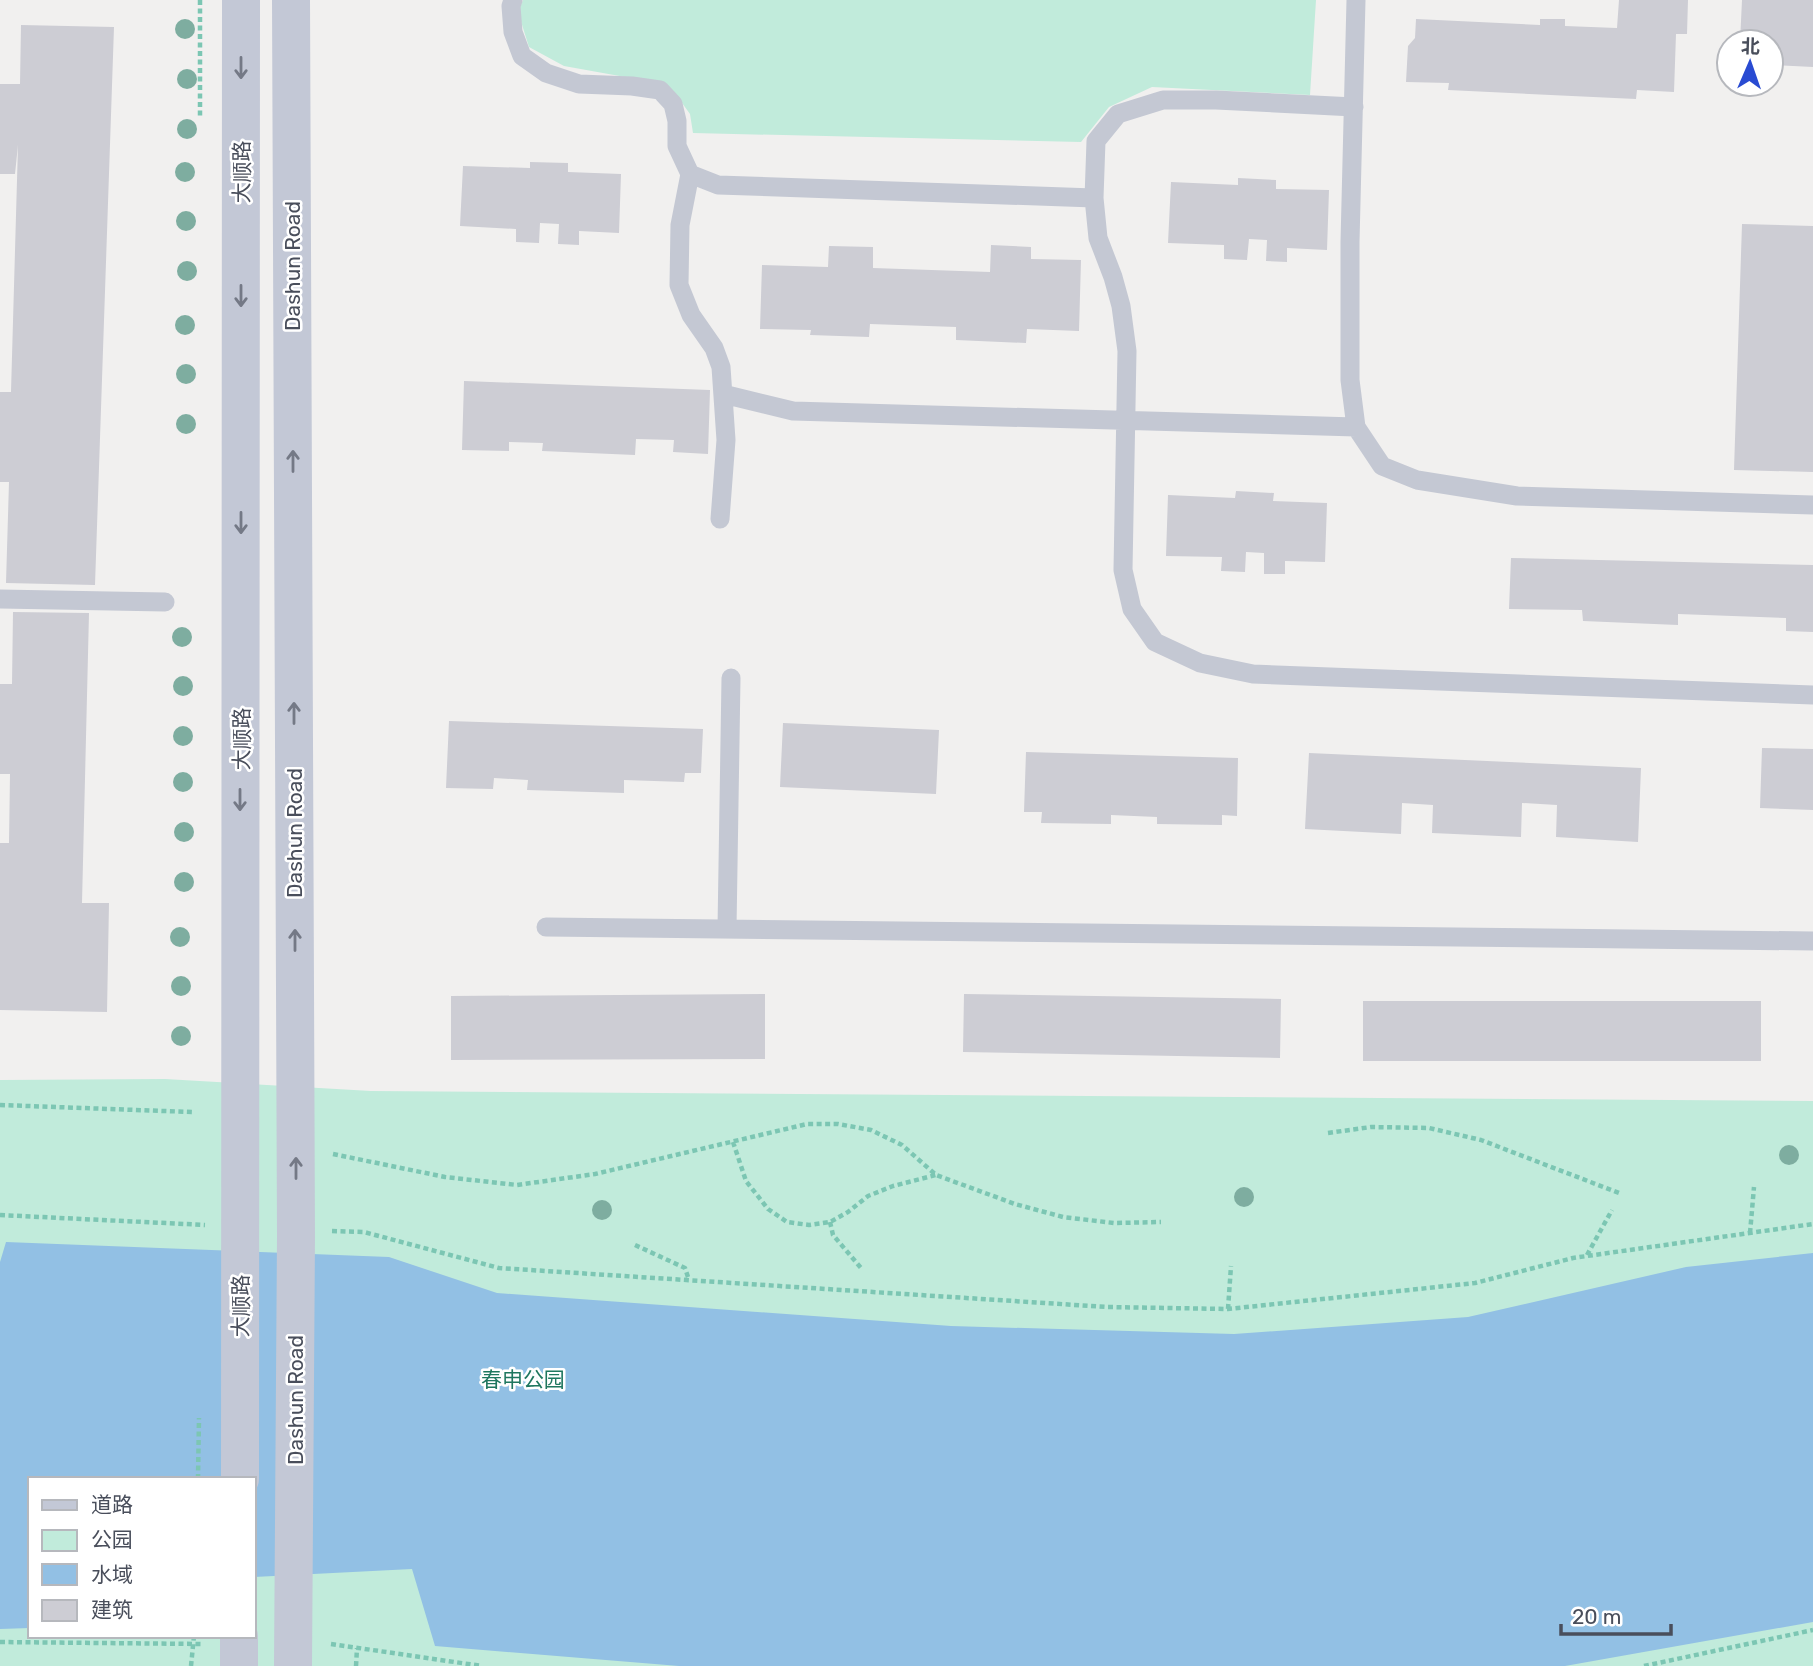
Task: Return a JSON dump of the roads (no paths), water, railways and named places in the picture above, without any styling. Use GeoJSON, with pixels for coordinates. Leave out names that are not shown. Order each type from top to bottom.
{"type":"FeatureCollection","features":[{"type":"Feature","properties":{"kind":"street","name":"大顺路"},"geometry":{"type":"LineString","coordinates":[[240,1477],[242,0]]}},
{"type":"Feature","properties":{"kind":"street","name":"Dashun Road"},"geometry":{"type":"LineString","coordinates":[[291,0],[309,1233],[293,1609],[293,1666]]}},
{"type":"Feature","properties":{"kind":"street"},"geometry":{"type":"LineString","coordinates":[[239,1638],[239,1666]]}},
{"type":"Feature","properties":{"kind":"lane"},"geometry":{"type":"LineString","coordinates":[[513,0],[513,32],[522,55],[546,74],[579,84],[660,90],[673,104],[677,121],[677,146],[690,174],[680,225],[679,285],[691,315],[714,348],[721,367],[726,440],[720,519]]}},
{"type":"Feature","properties":{"kind":"lane"},"geometry":{"type":"LineString","coordinates":[[1356,0],[1349,380],[1356,427],[1382,466],[1417,480],[1517,496],[1813,505]]}},
{"type":"Feature","properties":{"kind":"lane"},"geometry":{"type":"LineString","coordinates":[[1354,107],[1163,100],[1118,114],[1096,141],[1094,198],[1098,238],[1121,306],[1127,351],[1123,570],[1132,609],[1155,642],[1200,663],[1254,674],[1813,695]]}},
{"type":"Feature","properties":{"kind":"lane"},"geometry":{"type":"LineString","coordinates":[[690,174],[719,185],[1094,198]]}},
{"type":"Feature","properties":{"kind":"lane"},"geometry":{"type":"LineString","coordinates":[[723,394],[793,411],[1356,427]]}},
{"type":"Feature","properties":{"kind":"lane"},"geometry":{"type":"LineString","coordinates":[[0,599],[165,602]]}},
{"type":"Feature","properties":{"kind":"lane"},"geometry":{"type":"LineString","coordinates":[[727,929],[731,678]]}},
{"type":"Feature","properties":{"kind":"lane"},"geometry":{"type":"LineString","coordinates":[[546,927],[1813,941]]}},
{"type":"Feature","properties":{"kind":"water","name":"春申公园"},"geometry":{"type":"Polygon","coordinates":[[[6,1242],[389,1257],[497,1293],[951,1326],[1234,1334],[1468,1317],[1686,1267],[1813,1253],[1813,1622],[1565,1666],[679,1666],[435,1646],[412,1569],[256,1577],[256,1477],[28,1477],[28,1628],[0,1629],[0,1262],[6,1242]]]}}]}
